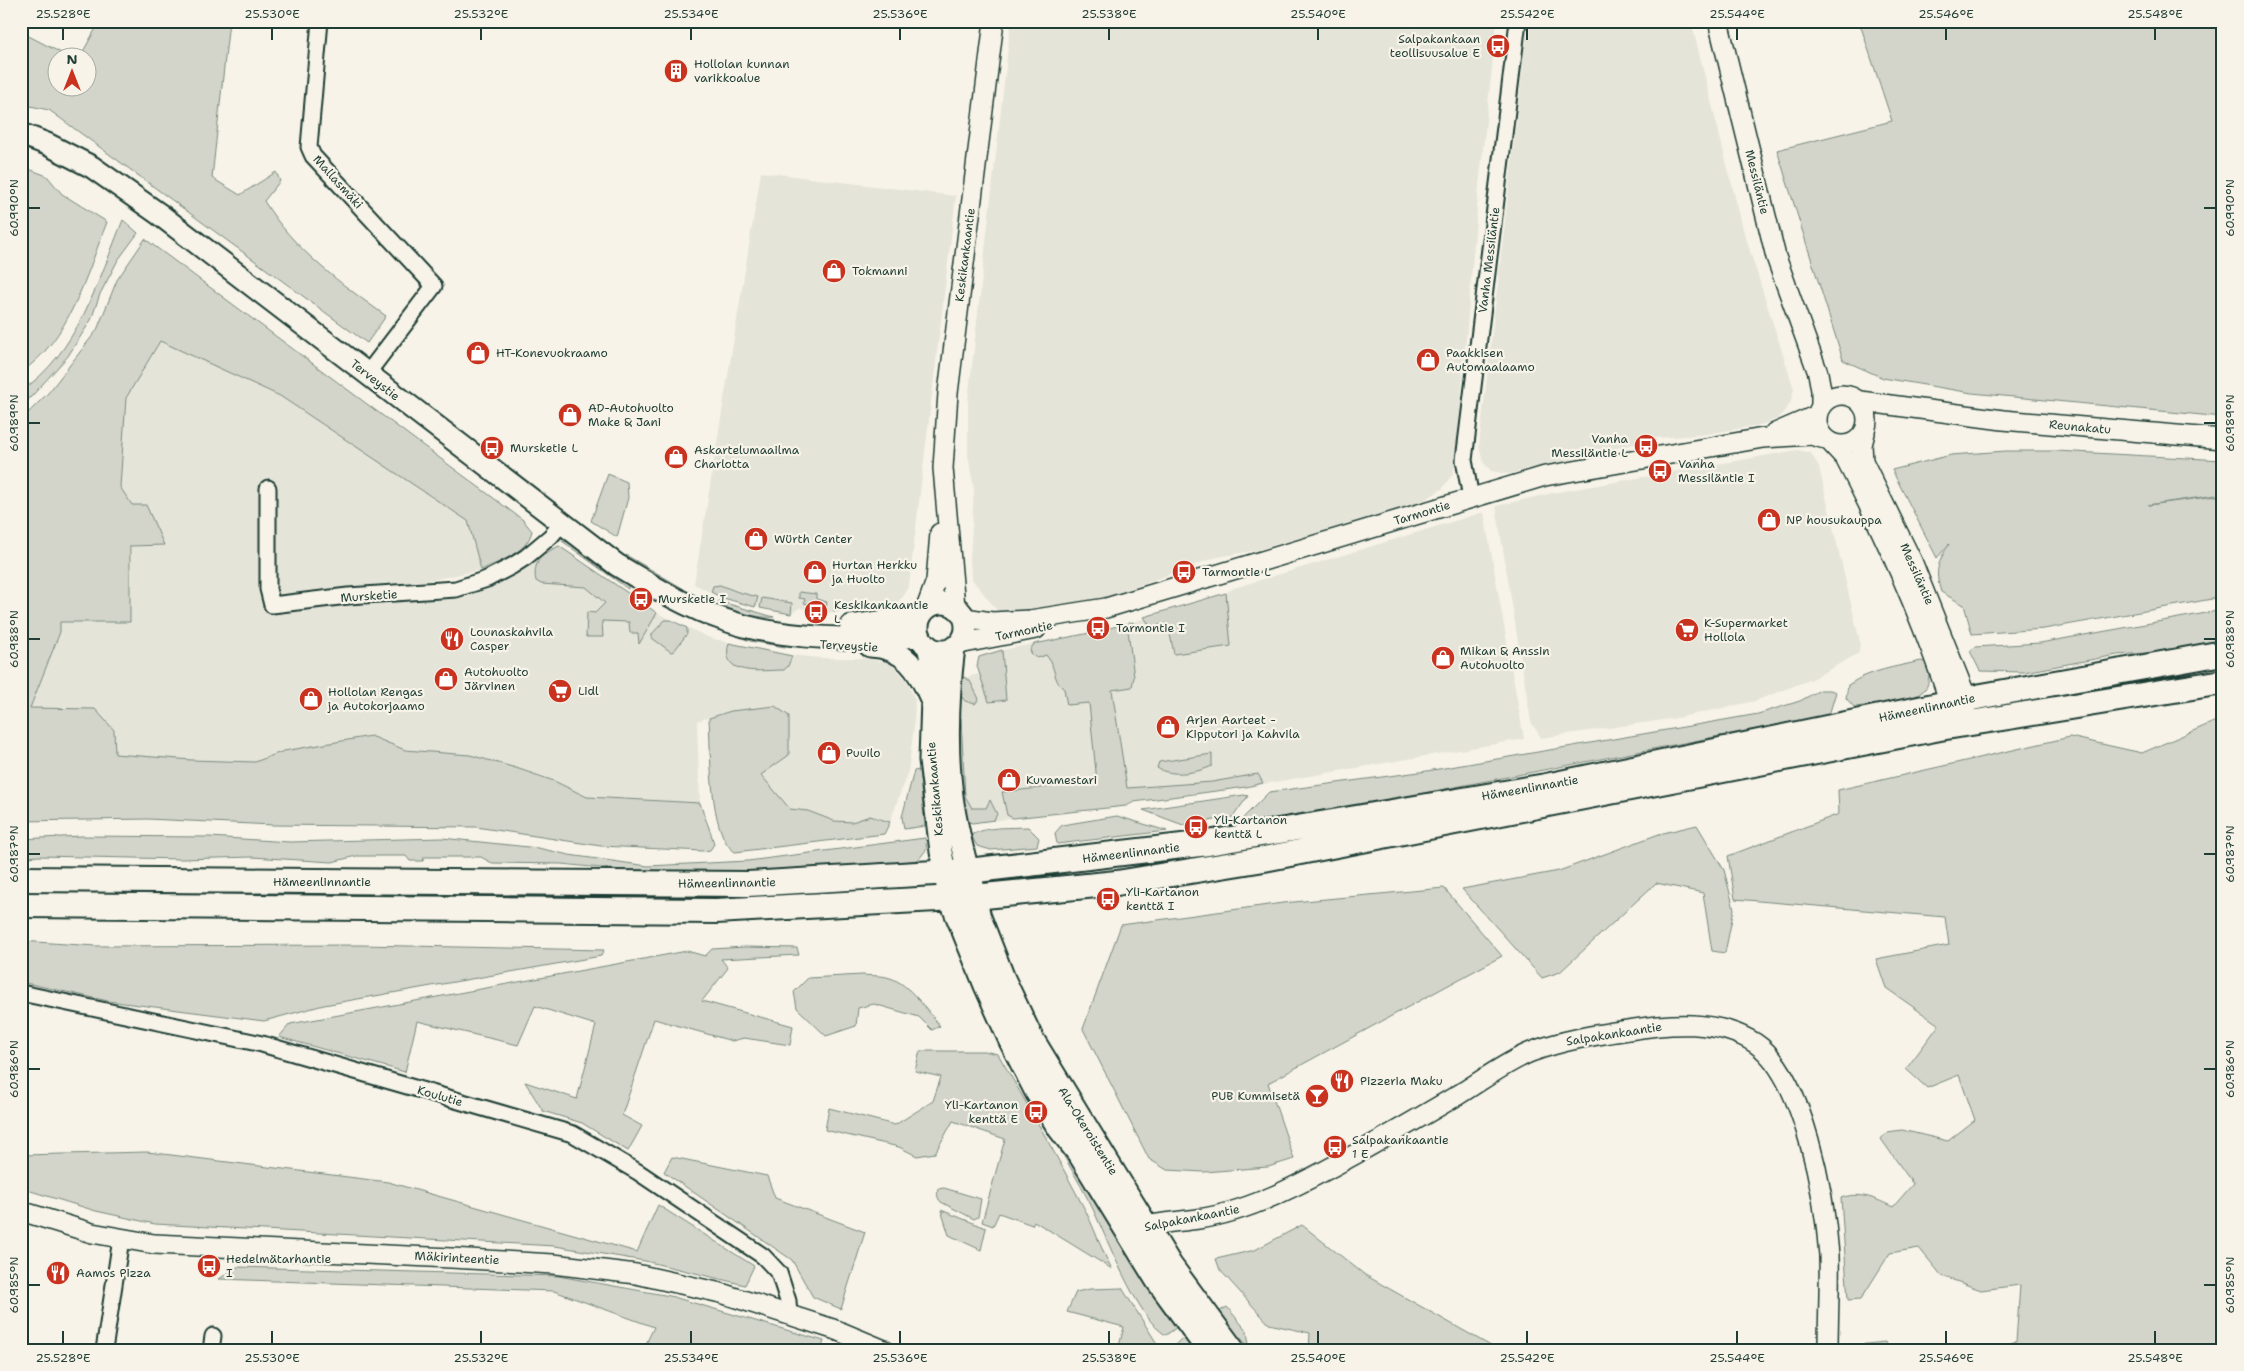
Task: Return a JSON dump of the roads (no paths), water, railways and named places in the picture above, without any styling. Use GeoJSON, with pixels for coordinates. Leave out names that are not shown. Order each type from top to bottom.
{"type":"FeatureCollection","features":[{"type":"Feature","properties":{"kind":"main road","name":"Terveystie"},"geometry":{"type":"LineString","coordinates":[[21,134],[47,144],[92,167],[158,214],[617,565],[665,594],[696,609],[755,632],[805,644],[874,646],[895,650],[921,675],[932,700]]}},
{"type":"Feature","properties":{"kind":"main road"},"geometry":{"type":"LineString","coordinates":[[943,603],[960,612],[966,632],[957,645],[941,650],[924,627],[930,606],[943,603]]}},
{"type":"Feature","properties":{"kind":"main road","name":"Terveystie"},"geometry":{"type":"LineString","coordinates":[[737,624],[746,620],[804,627],[924,627]]}},
{"type":"Feature","properties":{"kind":"main road","name":"Keskikankaantie"},"geometry":{"type":"LineString","coordinates":[[924,627],[933,668],[930,760],[941,852],[957,872]]}},
{"type":"Feature","properties":{"kind":"main road","name":"Keskikankaantie"},"geometry":{"type":"LineString","coordinates":[[957,645],[949,707],[949,760],[957,872]]}},
{"type":"Feature","properties":{"kind":"main road","name":"Hämeenlinnantie"},"geometry":{"type":"LineString","coordinates":[[21,905],[716,911],[963,897],[1117,882],[1264,859],[1961,714],[2223,653]]}},
{"type":"Feature","properties":{"kind":"main road","name":"Hämeenlinnantie"},"geometry":{"type":"LineString","coordinates":[[21,879],[487,884],[748,884],[957,872],[1114,856],[1266,834],[1961,714],[2223,682]]}},
{"type":"Feature","properties":{"kind":"main road","name":"Ala-Okeroistentie"},"geometry":{"type":"LineString","coordinates":[[957,872],[963,897],[978,916],[1003,980],[1030,1037],[1138,1228],[1158,1280],[1209,1350]]}},
{"type":"Feature","properties":{"kind":"main road","name":"Ala-Okeroistentie"},"geometry":{"type":"LineString","coordinates":[[1138,1228],[1170,1266],[1232,1350]]}},
{"type":"Feature","properties":{"kind":"street","name":"Mallasmäki"},"geometry":{"type":"LineString","coordinates":[[320,21],[309,147],[313,156],[434,286],[367,374]]}},
{"type":"Feature","properties":{"kind":"street","name":"Keskikankaantie"},"geometry":{"type":"LineString","coordinates":[[960,612],[944,490],[943,468],[948,393],[994,21]]}},
{"type":"Feature","properties":{"kind":"street","name":"Vanha Messiläntie"},"geometry":{"type":"LineString","coordinates":[[1471,498],[1464,460],[1518,21]]}},
{"type":"Feature","properties":{"kind":"street","name":"Messiläntie"},"geometry":{"type":"LineString","coordinates":[[1718,21],[1776,257],[1820,380],[1819,410]]}},
{"type":"Feature","properties":{"kind":"street","name":"Messiläntie"},"geometry":{"type":"LineString","coordinates":[[1807,340],[1835,381],[1856,399]]}},
{"type":"Feature","properties":{"kind":"street"},"geometry":{"type":"LineString","coordinates":[[1834,396],[1856,399],[1865,408],[1866,429],[1854,443],[1847,445],[1829,442],[1817,427],[1819,410],[1834,396]]}},
{"type":"Feature","properties":{"kind":"street","name":"Reunakatu"},"geometry":{"type":"LineString","coordinates":[[1856,399],[1937,412],[2100,429],[2223,438]]}},
{"type":"Feature","properties":{"kind":"street","name":"Tarmontie"},"geometry":{"type":"LineString","coordinates":[[1763,438],[1819,410]]}},
{"type":"Feature","properties":{"kind":"street","name":"Reunakatu"},"geometry":{"type":"LineString","coordinates":[[1866,429],[1900,414],[1937,412]]}},
{"type":"Feature","properties":{"kind":"street","name":"Messiläntie"},"geometry":{"type":"LineString","coordinates":[[1866,429],[1862,445],[1863,461],[1912,561],[1961,714]]}},
{"type":"Feature","properties":{"kind":"street","name":"Tarmontie"},"geometry":{"type":"LineString","coordinates":[[957,645],[1066,622],[1087,613],[1545,476],[1763,438],[1811,436],[1829,442]]}},
{"type":"Feature","properties":{"kind":"street","name":"Messiläntie"},"geometry":{"type":"LineString","coordinates":[[1829,442],[1845,458],[1914,602],[1961,714]]}},
{"type":"Feature","properties":{"kind":"street","name":"Mursketie"},"geometry":{"type":"LineString","coordinates":[[268,488],[268,589],[272,605],[348,596],[456,589],[487,579],[512,566],[551,536],[562,523]]}},
{"type":"Feature","properties":{"kind":"street","name":"Keskikankaantie"},"geometry":{"type":"LineString","coordinates":[[924,627],[936,582],[944,490]]}},
{"type":"Feature","properties":{"kind":"street","name":"Tarmontie"},"geometry":{"type":"LineString","coordinates":[[960,612],[992,622],[1030,620],[1087,613]]}},
{"type":"Feature","properties":{"kind":"street","name":"Koulutie"},"geometry":{"type":"LineString","coordinates":[[21,993],[262,1044],[573,1134],[638,1172],[763,1256],[780,1273],[788,1302],[789,1316]]}},
{"type":"Feature","properties":{"kind":"street","name":"Salpakankaantie"},"geometry":{"type":"LineString","coordinates":[[1138,1228],[1200,1219],[1258,1203],[1297,1185],[1375,1143],[1530,1053],[1576,1038],[1647,1027],[1688,1024],[1725,1030],[1756,1044],[1772,1060],[1787,1082],[1805,1128],[1816,1164],[1829,1255],[1828,1350]]}},
{"type":"Feature","properties":{"kind":"street","name":"Mäkirinteentie"},"geometry":{"type":"LineString","coordinates":[[21,1211],[92,1233],[154,1244],[450,1258],[636,1274],[721,1294],[836,1330],[884,1350]]}},
{"type":"Feature","properties":{"kind":"street"},"geometry":{"type":"LineString","coordinates":[[104,1350],[121,1239]]}},
{"type":"Feature","properties":{"kind":"place","name":"Salpakankaan teollisuusalue E"},"geometry":{"type":"Point","coordinates":[1498,46]}},
{"type":"Feature","properties":{"kind":"place","name":"Hollolan kunnan varikkoalue"},"geometry":{"type":"Point","coordinates":[676,71]}},
{"type":"Feature","properties":{"kind":"place","name":"Tokmanni"},"geometry":{"type":"Point","coordinates":[834,271]}},
{"type":"Feature","properties":{"kind":"place","name":"HT-Konevuokraamo"},"geometry":{"type":"Point","coordinates":[478,353]}},
{"type":"Feature","properties":{"kind":"place","name":"Paakkisen Automaalaamo"},"geometry":{"type":"Point","coordinates":[1428,360]}},
{"type":"Feature","properties":{"kind":"place","name":"AD-Autohuolto Make & Jani"},"geometry":{"type":"Point","coordinates":[570,415]}},
{"type":"Feature","properties":{"kind":"place","name":"Vanha Messiläntie L"},"geometry":{"type":"Point","coordinates":[1646,446]}},
{"type":"Feature","properties":{"kind":"place","name":"Mursketie L"},"geometry":{"type":"Point","coordinates":[492,448]}},
{"type":"Feature","properties":{"kind":"place","name":"Askartelumaailma Charlotta"},"geometry":{"type":"Point","coordinates":[676,457]}},
{"type":"Feature","properties":{"kind":"place","name":"Vanha Messiläntie I"},"geometry":{"type":"Point","coordinates":[1660,471]}},
{"type":"Feature","properties":{"kind":"place","name":"NP housukauppa"},"geometry":{"type":"Point","coordinates":[1769,520]}},
{"type":"Feature","properties":{"kind":"place","name":"Würth Center"},"geometry":{"type":"Point","coordinates":[756,539]}},
{"type":"Feature","properties":{"kind":"place","name":"Hurtan Herkku ja Huolto"},"geometry":{"type":"Point","coordinates":[815,572]}},
{"type":"Feature","properties":{"kind":"place","name":"Tarmontie L"},"geometry":{"type":"Point","coordinates":[1184,572]}},
{"type":"Feature","properties":{"kind":"place","name":"Mursketie I"},"geometry":{"type":"Point","coordinates":[641,599]}},
{"type":"Feature","properties":{"kind":"place","name":"Keskikankaantie L"},"geometry":{"type":"Point","coordinates":[816,612]}},
{"type":"Feature","properties":{"kind":"place","name":"Tarmontie I"},"geometry":{"type":"Point","coordinates":[1098,628]}},
{"type":"Feature","properties":{"kind":"place","name":"K-Supermarket Hollola"},"geometry":{"type":"Point","coordinates":[1687,630]}},
{"type":"Feature","properties":{"kind":"place","name":"Lounaskahvila Casper"},"geometry":{"type":"Point","coordinates":[452,639]}},
{"type":"Feature","properties":{"kind":"place","name":"Mikan & Anssin Autohuolto"},"geometry":{"type":"Point","coordinates":[1443,658]}},
{"type":"Feature","properties":{"kind":"place","name":"Autohuolto Järvinen"},"geometry":{"type":"Point","coordinates":[446,679]}},
{"type":"Feature","properties":{"kind":"place","name":"Lidl"},"geometry":{"type":"Point","coordinates":[560,691]}},
{"type":"Feature","properties":{"kind":"place","name":"Hollolan Rengas ja Autokorjaamo"},"geometry":{"type":"Point","coordinates":[311,699]}},
{"type":"Feature","properties":{"kind":"place","name":"Arjen Aarteet - Kipputori ja Kahvila"},"geometry":{"type":"Point","coordinates":[1168,727]}},
{"type":"Feature","properties":{"kind":"place","name":"Puuilo"},"geometry":{"type":"Point","coordinates":[829,753]}},
{"type":"Feature","properties":{"kind":"place","name":"Kuvamestari"},"geometry":{"type":"Point","coordinates":[1009,780]}},
{"type":"Feature","properties":{"kind":"place","name":"Yli-Kartanon kenttä L"},"geometry":{"type":"Point","coordinates":[1196,827]}},
{"type":"Feature","properties":{"kind":"place","name":"Yli-Kartanon kenttä I"},"geometry":{"type":"Point","coordinates":[1108,899]}},
{"type":"Feature","properties":{"kind":"place","name":"Pizzeria Maku"},"geometry":{"type":"Point","coordinates":[1342,1081]}},
{"type":"Feature","properties":{"kind":"place","name":"PUB Kummisetä"},"geometry":{"type":"Point","coordinates":[1317,1096]}},
{"type":"Feature","properties":{"kind":"place","name":"Yli-Kartanon kenttä E"},"geometry":{"type":"Point","coordinates":[1036,1112]}},
{"type":"Feature","properties":{"kind":"place","name":"Salpakankaantie 1 E"},"geometry":{"type":"Point","coordinates":[1335,1147]}},
{"type":"Feature","properties":{"kind":"place","name":"Hedelmätarhantie I"},"geometry":{"type":"Point","coordinates":[209,1266]}},
{"type":"Feature","properties":{"kind":"place","name":"Aamos Pizza"},"geometry":{"type":"Point","coordinates":[58,1273]}}]}
